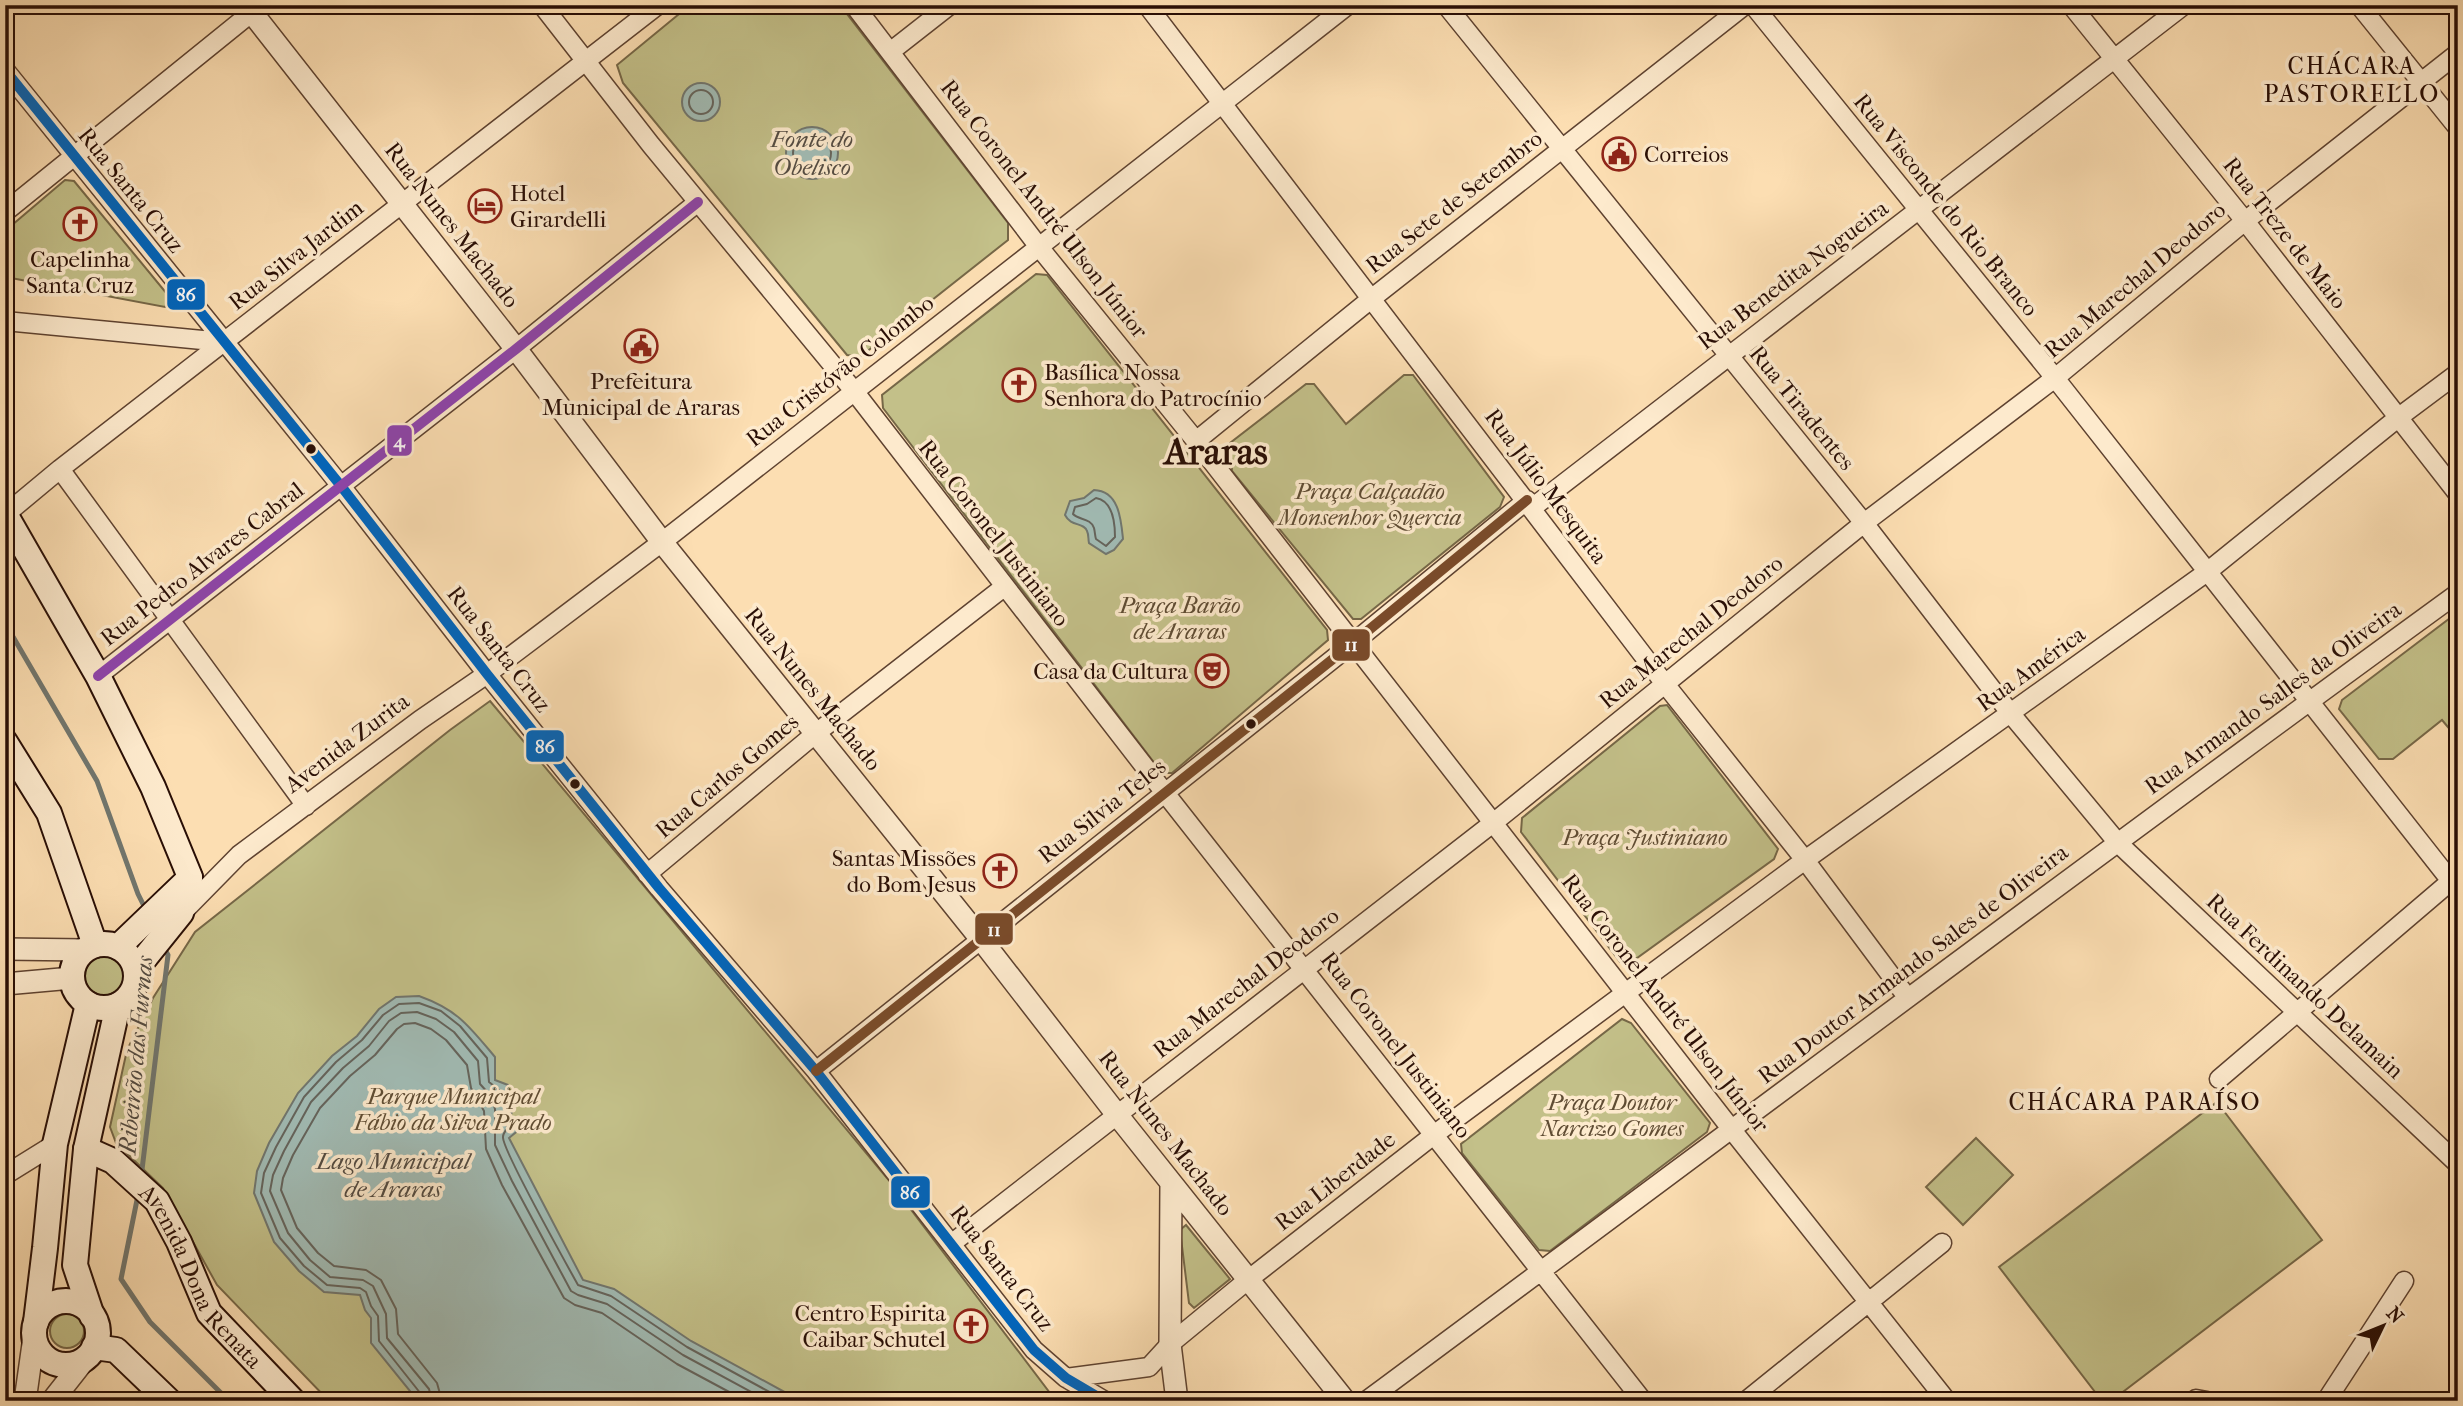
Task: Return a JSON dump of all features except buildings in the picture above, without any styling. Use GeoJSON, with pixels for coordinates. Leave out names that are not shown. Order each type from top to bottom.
{"type":"FeatureCollection","features":[{"type":"Feature","properties":{"kind":"main road"},"geometry":{"type":"LineString","coordinates":[[6,514],[98,676],[153,787],[190,877],[181,913],[136,970]]}},
{"type":"Feature","properties":{"kind":"main road"},"geometry":{"type":"LineString","coordinates":[[5,742],[49,813],[99,947],[133,960],[137,980],[134,990],[118,1005],[108,1008],[88,1004],[74,988],[73,967],[77,957],[99,947],[190,877]]}},
{"type":"Feature","properties":{"kind":"main road"},"geometry":{"type":"LineString","coordinates":[[88,1004],[55,1144],[35,1329],[44,1356],[54,1362],[64,1365],[75,1363],[98,1352]]}},
{"type":"Feature","properties":{"kind":"main road"},"geometry":{"type":"LineString","coordinates":[[98,1352],[97,1331],[75,1265],[86,1149],[118,1005]]}},
{"type":"Feature","properties":{"kind":"main road","name":"Avenida Dona Renata"},"geometry":{"type":"LineString","coordinates":[[86,1149],[113,1161],[157,1201],[180,1241],[208,1313],[293,1401]]}},
{"type":"Feature","properties":{"kind":"main road"},"geometry":{"type":"LineString","coordinates":[[35,1329],[48,1306],[57,1302],[77,1303],[92,1316]]}},
{"type":"Feature","properties":{"kind":"main road"},"geometry":{"type":"LineString","coordinates":[[98,1352],[169,1401]]}},
{"type":"Feature","properties":{"kind":"street","name":"Rua Coronel Justiniano"},"geometry":{"type":"LineString","coordinates":[[542,5],[698,202],[854,391],[1004,587],[1643,1401]]}},
{"type":"Feature","properties":{"kind":"street"},"geometry":{"type":"LineString","coordinates":[[586,63],[658,5]]}},
{"type":"Feature","properties":{"kind":"street","name":"Rua Coronel André Ulson Júnior"},"geometry":{"type":"LineString","coordinates":[[854,5],[1039,247],[1196,441],[1732,1130],[1947,1401]]}},
{"type":"Feature","properties":{"kind":"street"},"geometry":{"type":"LineString","coordinates":[[890,52],[950,5]]}},
{"type":"Feature","properties":{"kind":"street","name":"Rua Júlio Mesquita"},"geometry":{"type":"LineString","coordinates":[[1147,5],[1665,684],[1805,860],[1907,997]]}},
{"type":"Feature","properties":{"kind":"street","name":"Rua Cristóvão Colombo"},"geometry":{"type":"LineString","coordinates":[[487,674],[662,542],[1348,5]]}},
{"type":"Feature","properties":{"kind":"street","name":"Rua Tiradentes"},"geometry":{"type":"LineString","coordinates":[[1446,5],[1864,523],[2011,714],[2119,843]]}},
{"type":"Feature","properties":{"kind":"street","name":"Rua Sete de Setembro"},"geometry":{"type":"LineString","coordinates":[[1196,441],[1371,299],[1745,5]]}},
{"type":"Feature","properties":{"kind":"street","name":"Rua Visconde do Rio Branco"},"geometry":{"type":"LineString","coordinates":[[1753,5],[2056,378],[2454,886]]}},
{"type":"Feature","properties":{"kind":"street","name":"Rua Treze de Maio"},"geometry":{"type":"LineString","coordinates":[[2071,5],[2245,221],[2458,494]]}},
{"type":"Feature","properties":{"kind":"street","name":"Rua Benedita Nogueira"},"geometry":{"type":"LineString","coordinates":[[1353,643],[1529,504],[1727,356],[2184,5]]}},
{"type":"Feature","properties":{"kind":"street"},"geometry":{"type":"LineString","coordinates":[[2359,5],[2458,128]]}},
{"type":"Feature","properties":{"kind":"street"},"geometry":{"type":"LineString","coordinates":[[5,212],[74,158],[253,8]]}},
{"type":"Feature","properties":{"kind":"street","name":"Rua Nunes Machado"},"geometry":{"type":"LineString","coordinates":[[253,8],[662,542],[981,938],[1118,1116],[1345,1401]]}},
{"type":"Feature","properties":{"kind":"street","name":"Rua Marechal Deodoro"},"geometry":{"type":"LineString","coordinates":[[951,1244],[1493,823],[1864,523],[2056,378],[2245,221],[2458,52]]}},
{"type":"Feature","properties":{"kind":"street","name":"Rua Silva Jardim"},"geometry":{"type":"LineString","coordinates":[[6,514],[223,342],[586,63]]}},
{"type":"Feature","properties":{"kind":"street","name":"Rua Santa Cruz"},"geometry":{"type":"LineString","coordinates":[[5,70],[341,486],[647,874],[816,1071],[1034,1350],[1066,1378],[1105,1401]]}},
{"type":"Feature","properties":{"kind":"street","name":"Rua Pedro Alvares Cabral"},"geometry":{"type":"LineString","coordinates":[[98,676],[516,349],[698,202]]}},
{"type":"Feature","properties":{"kind":"street"},"geometry":{"type":"LineString","coordinates":[[5,321],[223,342]]}},
{"type":"Feature","properties":{"kind":"street","name":"Rua América"},"geometry":{"type":"LineString","coordinates":[[1625,992],[2207,572],[2399,417],[2458,373]]}},
{"type":"Feature","properties":{"kind":"street"},"geometry":{"type":"LineString","coordinates":[[60,469],[306,806]]}},
{"type":"Feature","properties":{"kind":"street","name":"Rua Carlos Gomes"},"geometry":{"type":"LineString","coordinates":[[647,874],[815,734],[1004,587]]}},
{"type":"Feature","properties":{"kind":"street","name":"Rua Armando Salles da Oliveira"},"geometry":{"type":"LineString","coordinates":[[2119,843],[2458,593]]}},
{"type":"Feature","properties":{"kind":"street","name":"Rua Silvia Teles"},"geometry":{"type":"LineString","coordinates":[[816,1071],[1353,643]]}},
{"type":"Feature","properties":{"kind":"street","name":"Avenida Zurita"},"geometry":{"type":"LineString","coordinates":[[181,913],[239,855],[420,720],[487,674]]}},
{"type":"Feature","properties":{"kind":"street","name":"Rua Doutor Armando Sales de Oliveira"},"geometry":{"type":"LineString","coordinates":[[1366,1401],[1907,997],[2119,843]]}},
{"type":"Feature","properties":{"kind":"street","name":"Rua Ferdinando Delamain"},"geometry":{"type":"LineString","coordinates":[[2119,843],[2458,1164]]}},
{"type":"Feature","properties":{"kind":"street","name":"Avenida Zurita"},"geometry":{"type":"LineString","coordinates":[[190,877],[239,855]]}},
{"type":"Feature","properties":{"kind":"street"},"geometry":{"type":"LineString","coordinates":[[2220,1079],[2296,1012],[2454,886]]}},
{"type":"Feature","properties":{"kind":"street"},"geometry":{"type":"LineString","coordinates":[[5,949],[99,947]]}},
{"type":"Feature","properties":{"kind":"street"},"geometry":{"type":"LineString","coordinates":[[6,983],[72,978]]}},
{"type":"Feature","properties":{"kind":"street","name":"Rua Liberdade"},"geometry":{"type":"LineString","coordinates":[[1066,1378],[1149,1367],[1170,1344],[1249,1279],[1625,992]]}},
{"type":"Feature","properties":{"kind":"street"},"geometry":{"type":"LineString","coordinates":[[5,1175],[55,1144]]}},
{"type":"Feature","properties":{"kind":"street"},"geometry":{"type":"LineString","coordinates":[[1171,1183],[1170,1344],[1177,1401]]}},
{"type":"Feature","properties":{"kind":"street"},"geometry":{"type":"LineString","coordinates":[[1746,1401],[1942,1243]]}},
{"type":"Feature","properties":{"kind":"street"},"geometry":{"type":"LineString","coordinates":[[2326,1401],[2404,1280]]}},
{"type":"Feature","properties":{"kind":"street"},"geometry":{"type":"LineString","coordinates":[[25,1401],[35,1329]]}},
{"type":"Feature","properties":{"kind":"street"},"geometry":{"type":"LineString","coordinates":[[52,1401],[98,1352]]}},
{"type":"Feature","properties":{"kind":"green space"},"geometry":{"type":"Polygon","coordinates":[[[690,5],[840,5],[1008,223],[1008,240],[860,357],[847,355],[623,83],[617,65],[690,5]]]}},
{"type":"Feature","properties":{"kind":"green space"},"geometry":{"type":"Polygon","coordinates":[[[65,180],[74,181],[172,300],[165,307],[5,278],[5,231],[65,180]]]}},
{"type":"Feature","properties":{"kind":"green space","name":"Praça Barão de Araras"},"geometry":{"type":"Polygon","coordinates":[[[1036,274],[1047,275],[1327,630],[1328,640],[1172,773],[1162,773],[883,408],[882,395],[1036,274]]]}},
{"type":"Feature","properties":{"kind":"green space","name":"Praça Calçadão Monsenhor Quercia"},"geometry":{"type":"Polygon","coordinates":[[[1404,375],[1413,375],[1504,497],[1500,507],[1361,619],[1353,619],[1232,471],[1230,443],[1306,384],[1314,384],[1346,424],[1404,375]]]}},
{"type":"Feature","properties":{"kind":"green space"},"geometry":{"type":"Polygon","coordinates":[[[2458,612],[2458,739],[2442,720],[2393,759],[2379,759],[2339,709],[2342,700],[2458,612]]]}},
{"type":"Feature","properties":{"kind":"green space","name":"Parque Municipal Fábio da Silva Prado"},"geometry":{"type":"Polygon","coordinates":[[[490,701],[887,1178],[1056,1401],[329,1401],[217,1285],[163,1188],[116,1143],[110,1127],[127,1050],[153,998],[195,932],[490,701]]]}},
{"type":"Feature","properties":{"kind":"green space","name":"Praça Justiniano"},"geometry":{"type":"Polygon","coordinates":[[[1667,705],[1778,849],[1774,859],[1637,958],[1620,962],[1521,832],[1522,818],[1660,706],[1667,705]]]}},
{"type":"Feature","properties":{"kind":"green space"},"geometry":{"type":"Polygon","coordinates":[[[105,956],[113,957],[119,962],[124,968],[124,984],[119,990],[113,995],[105,996],[97,995],[91,990],[86,984],[85,976],[86,968],[91,962],[97,957],[105,956]]]}},
{"type":"Feature","properties":{"kind":"green space","name":"Praça Doutor Narcizo Gomes"},"geometry":{"type":"Polygon","coordinates":[[[1622,1019],[1631,1023],[1710,1123],[1707,1132],[1550,1251],[1539,1250],[1462,1153],[1461,1144],[1622,1019]]]}},
{"type":"Feature","properties":{"kind":"green space"},"geometry":{"type":"Polygon","coordinates":[[[2217,1102],[2322,1240],[2111,1401],[2102,1401],[1999,1267],[2217,1102]]]}},
{"type":"Feature","properties":{"kind":"green space"},"geometry":{"type":"Polygon","coordinates":[[[1976,1138],[2013,1175],[1963,1225],[1926,1187],[1976,1138]]]}},
{"type":"Feature","properties":{"kind":"green space"},"geometry":{"type":"Polygon","coordinates":[[[1186,1225],[1230,1279],[1194,1308],[1189,1303],[1180,1230],[1186,1225]]]}},
{"type":"Feature","properties":{"kind":"green space"},"geometry":{"type":"Polygon","coordinates":[[[67,1314],[79,1319],[84,1331],[79,1343],[67,1348],[55,1343],[50,1331],[55,1319],[67,1314]]]}},
{"type":"Feature","properties":{"kind":"water"},"geometry":{"type":"Polygon","coordinates":[[[701,83],[714,89],[720,102],[714,115],[701,121],[688,115],[682,102],[688,89],[701,83]]]}},
{"type":"Feature","properties":{"kind":"water","name":"Fonte do Obelisco"},"geometry":{"type":"Polygon","coordinates":[[[812,127],[822,129],[830,135],[836,143],[836,163],[830,171],[822,177],[812,179],[802,177],[794,171],[788,163],[786,153],[788,143],[794,135],[802,129],[812,127]]]}},
{"type":"Feature","properties":{"kind":"water"},"geometry":{"type":"Polygon","coordinates":[[[1094,490],[1109,495],[1114,501],[1121,523],[1123,539],[1114,550],[1106,554],[1089,543],[1083,526],[1065,515],[1070,501],[1084,498],[1094,490]]]}},
{"type":"Feature","properties":{"kind":"water","name":"Lago Municipal de Araras"},"geometry":{"type":"Polygon","coordinates":[[[419,996],[444,1007],[462,1020],[495,1057],[495,1080],[508,1085],[506,1097],[514,1105],[510,1118],[520,1129],[509,1138],[583,1280],[614,1289],[691,1341],[801,1401],[418,1401],[371,1343],[371,1318],[360,1295],[324,1292],[299,1271],[274,1242],[254,1193],[257,1171],[269,1143],[298,1093],[332,1056],[357,1036],[379,1009],[396,997],[419,996]]]}},
{"type":"Feature","properties":{"kind":"waterway","name":"Ribeirão das Furnas"},"geometry":{"type":"LineString","coordinates":[[5,623],[97,781],[147,912]]}},
{"type":"Feature","properties":{"kind":"waterway","name":"Ribeirão das Furnas"},"geometry":{"type":"LineString","coordinates":[[141,1178],[168,955],[163,946]]}},
{"type":"Feature","properties":{"kind":"waterway","name":"Ribeirão das Furnas"},"geometry":{"type":"LineString","coordinates":[[138,1195],[121,1279],[150,1322],[229,1401]]}},
{"type":"Feature","properties":{"kind":"transit line","name":"86"},"geometry":{"type":"LineString","coordinates":[[5,70],[341,486],[487,674],[659,888],[816,1071],[1034,1350],[1066,1378],[1105,1401]]}},
{"type":"Feature","properties":{"kind":"transit line","name":"4"},"geometry":{"type":"LineString","coordinates":[[98,676],[516,349],[698,202]]}},
{"type":"Feature","properties":{"kind":"transit line","name":"11"},"geometry":{"type":"LineString","coordinates":[[816,1071],[1353,643],[1527,500]]}},
{"type":"Feature","properties":{"kind":"place","name":"Correios"},"geometry":{"type":"Point","coordinates":[1619,154]}},
{"type":"Feature","properties":{"kind":"place","name":"Hotel Girardelli"},"geometry":{"type":"Point","coordinates":[485,206]}},
{"type":"Feature","properties":{"kind":"place","name":"Capelinha Santa Cruz"},"geometry":{"type":"Point","coordinates":[80,224]}},
{"type":"Feature","properties":{"kind":"place","name":"Prefeitura Municipal de Araras"},"geometry":{"type":"Point","coordinates":[641,346]}},
{"type":"Feature","properties":{"kind":"place","name":"Basílica Nossa Senhora do Patrocínio"},"geometry":{"type":"Point","coordinates":[1019,385]}},
{"type":"Feature","properties":{"kind":"place","name":"Casa da Cultura"},"geometry":{"type":"Point","coordinates":[1212,671]}},
{"type":"Feature","properties":{"kind":"place","name":"Santas Missões do Bom Jesus"},"geometry":{"type":"Point","coordinates":[1000,871]}},
{"type":"Feature","properties":{"kind":"place","name":"Centro Espirita Caibar Schutel"},"geometry":{"type":"Point","coordinates":[971,1326]}},
{"type":"Feature","properties":{"kind":"district","name":"CHÁCARA PASTORELLO"},"geometry":{"type":"Point","coordinates":[2352,80]}},
{"type":"Feature","properties":{"kind":"district","name":"Araras"},"geometry":{"type":"Point","coordinates":[1216,452]}},
{"type":"Feature","properties":{"kind":"district","name":"CHÁCARA PARAÍSO"},"geometry":{"type":"Point","coordinates":[2135,1102]}}]}
